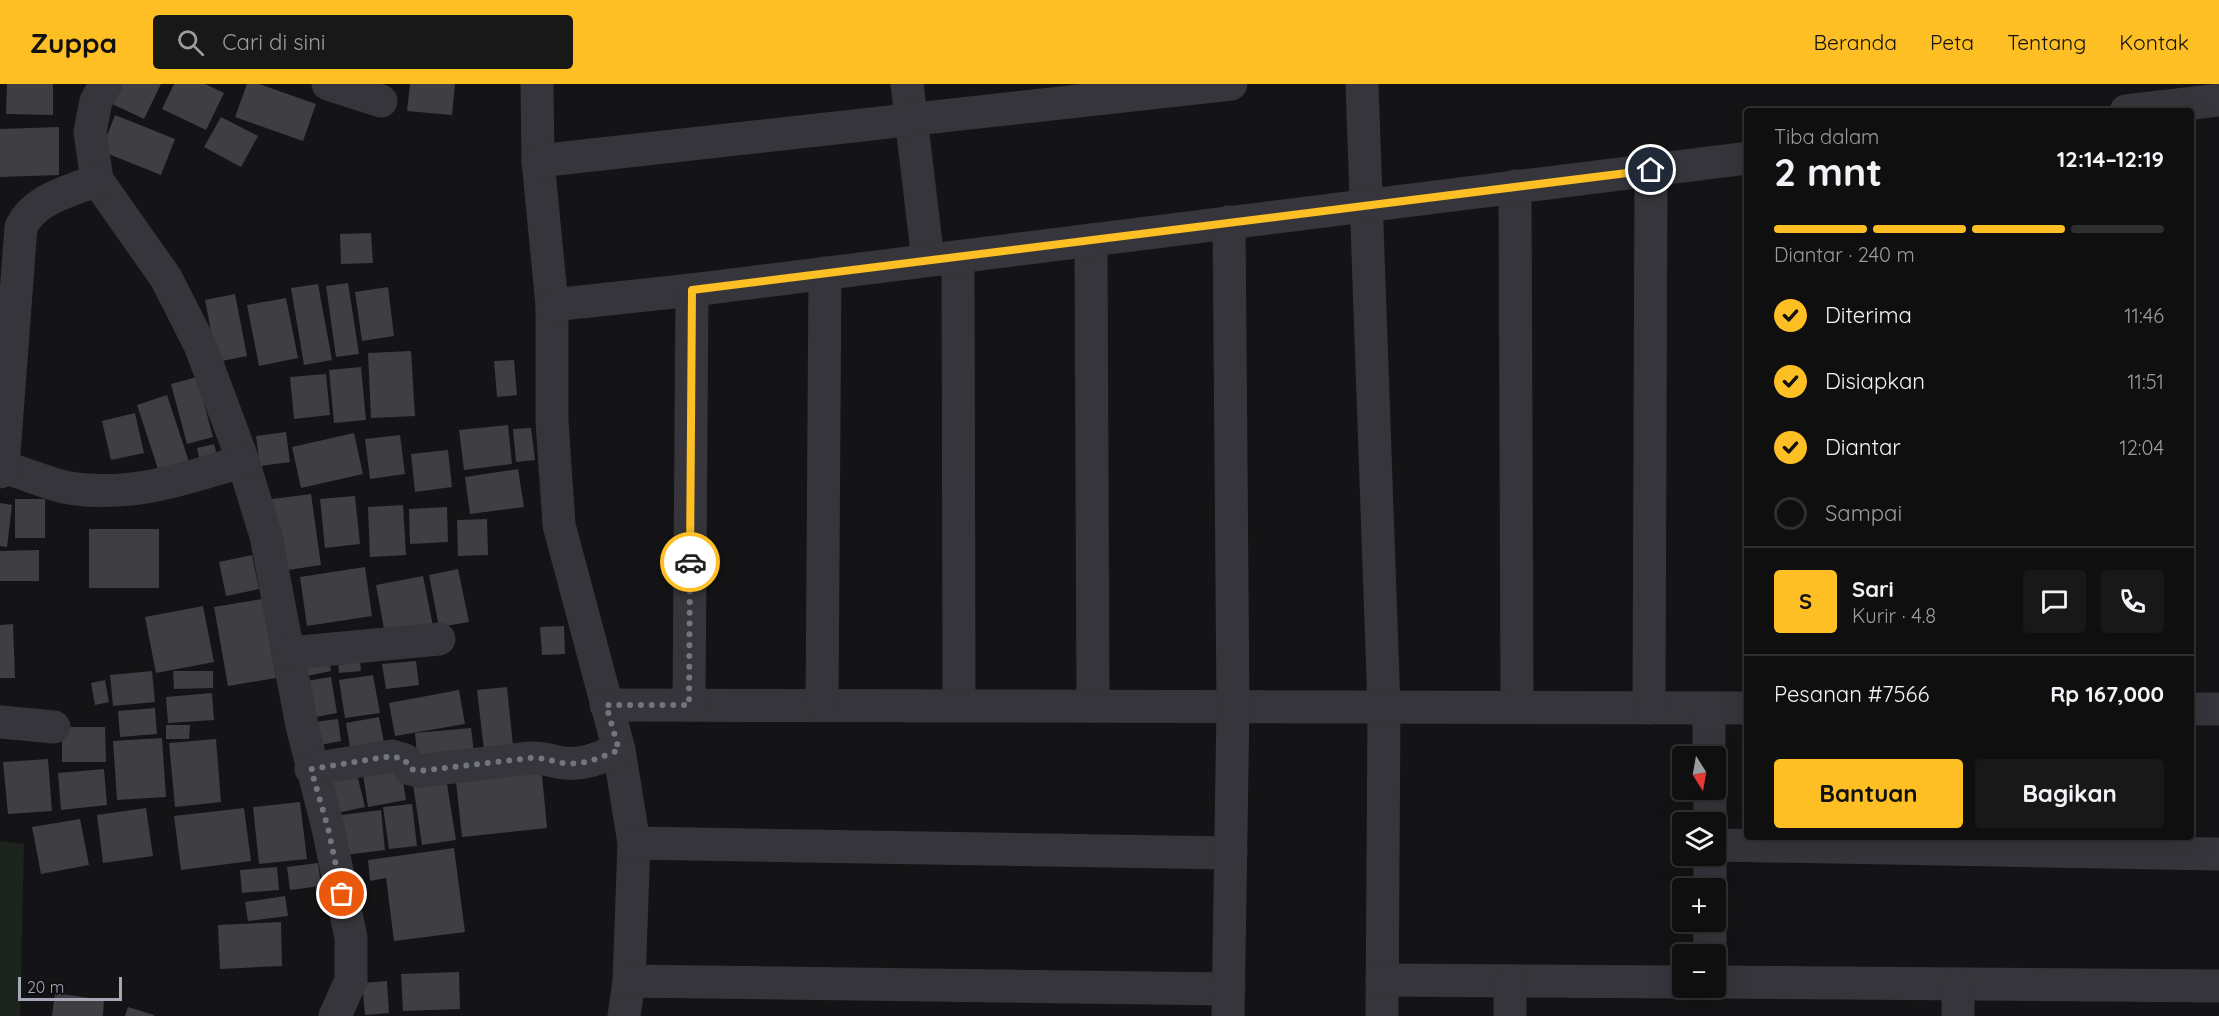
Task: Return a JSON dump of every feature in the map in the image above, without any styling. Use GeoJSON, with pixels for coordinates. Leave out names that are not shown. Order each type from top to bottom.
{"type":"FeatureCollection","features":[{"type":"Feature","properties":{"kind":"street"},"geometry":{"type":"LineString","coordinates":[[106,84],[96,100],[90,132],[97,180],[166,278],[200,345],[243,461],[266,536],[311,769],[328,828],[351,938],[351,980],[335,1016]]}},
{"type":"Feature","properties":{"kind":"street"},"geometry":{"type":"LineString","coordinates":[[328,84],[381,101]]}},
{"type":"Feature","properties":{"kind":"street"},"geometry":{"type":"LineString","coordinates":[[537,84],[538,161],[552,305],[552,421],[559,525],[619,750],[633,843],[629,981],[624,1016]]}},
{"type":"Feature","properties":{"kind":"street"},"geometry":{"type":"LineString","coordinates":[[907,84],[911,118],[943,258],[959,706]]}},
{"type":"Feature","properties":{"kind":"street"},"geometry":{"type":"LineString","coordinates":[[538,161],[1232,84]]}},
{"type":"Feature","properties":{"kind":"street"},"geometry":{"type":"LineString","coordinates":[[1362,84],[1384,707],[1382,1016]]}},
{"type":"Feature","properties":{"kind":"street"},"geometry":{"type":"LineString","coordinates":[[2183,108],[2219,100]]}},
{"type":"Feature","properties":{"kind":"street"},"geometry":{"type":"LineString","coordinates":[[552,305],[692,290],[1744,158]]}},
{"type":"Feature","properties":{"kind":"street"},"geometry":{"type":"LineString","coordinates":[[1649,708],[1651,170]]}},
{"type":"Feature","properties":{"kind":"street"},"geometry":{"type":"LineString","coordinates":[[97,180],[38,204],[28,212],[21,227],[2,469],[63,486],[108,491],[158,487],[243,461]]}},
{"type":"Feature","properties":{"kind":"street"},"geometry":{"type":"LineString","coordinates":[[1515,186],[1517,707]]}},
{"type":"Feature","properties":{"kind":"street"},"geometry":{"type":"LineString","coordinates":[[629,981],[1228,1002],[1233,706],[1229,222]]}},
{"type":"Feature","properties":{"kind":"street"},"geometry":{"type":"LineString","coordinates":[[1091,240],[1093,706]]}},
{"type":"Feature","properties":{"kind":"street"},"geometry":{"type":"LineString","coordinates":[[822,705],[825,273]]}},
{"type":"Feature","properties":{"kind":"street"},"geometry":{"type":"LineString","coordinates":[[689,705],[692,290]]}},
{"type":"Feature","properties":{"kind":"street"},"geometry":{"type":"LineString","coordinates":[[290,653],[439,639]]}},
{"type":"Feature","properties":{"kind":"street"},"geometry":{"type":"LineString","coordinates":[[606,705],[1744,708]]}},
{"type":"Feature","properties":{"kind":"street"},"geometry":{"type":"LineString","coordinates":[[1709,708],[1709,746]]}},
{"type":"Feature","properties":{"kind":"street"},"geometry":{"type":"LineString","coordinates":[[2194,709],[2219,709]]}},
{"type":"Feature","properties":{"kind":"street"},"geometry":{"type":"LineString","coordinates":[[0,722],[54,726]]}},
{"type":"Feature","properties":{"kind":"street"},"geometry":{"type":"LineString","coordinates":[[311,769],[392,756],[405,760],[410,769],[420,771],[546,757],[562,763],[587,763],[619,750]]}},
{"type":"Feature","properties":{"kind":"street"},"geometry":{"type":"LineString","coordinates":[[633,843],[1231,853]]}},
{"type":"Feature","properties":{"kind":"street"},"geometry":{"type":"LineString","coordinates":[[1726,845],[2219,854]]}},
{"type":"Feature","properties":{"kind":"street"},"geometry":{"type":"LineString","coordinates":[[1382,980],[1672,982]]}},
{"type":"Feature","properties":{"kind":"street"},"geometry":{"type":"LineString","coordinates":[[1510,981],[1510,1016]]}},
{"type":"Feature","properties":{"kind":"street"},"geometry":{"type":"LineString","coordinates":[[1726,983],[1958,1000],[2219,987]]}},
{"type":"Feature","properties":{"kind":"shaded area"},"geometry":{"type":"Polygon","coordinates":[[[0,841],[24,844],[20,1016],[0,1016],[0,841]]]}},
{"type":"Feature","properties":{"kind":"building"},"geometry":{"type":"Polygon","coordinates":[[[7,84],[53,84],[53,115],[6,114],[7,84]]]}},
{"type":"Feature","properties":{"kind":"building"},"geometry":{"type":"Polygon","coordinates":[[[117,84],[161,84],[144,119],[108,102],[117,84]]]}},
{"type":"Feature","properties":{"kind":"building"},"geometry":{"type":"Polygon","coordinates":[[[174,84],[205,84],[224,93],[206,130],[162,109],[174,84]]]}},
{"type":"Feature","properties":{"kind":"building"},"geometry":{"type":"Polygon","coordinates":[[[247,84],[259,84],[316,104],[303,141],[235,117],[247,84]]]}},
{"type":"Feature","properties":{"kind":"building"},"geometry":{"type":"Polygon","coordinates":[[[410,84],[455,84],[452,115],[407,111],[410,84]]]}},
{"type":"Feature","properties":{"kind":"building"},"geometry":{"type":"Polygon","coordinates":[[[115,115],[175,139],[161,175],[101,151],[115,115]]]}},
{"type":"Feature","properties":{"kind":"building"},"geometry":{"type":"Polygon","coordinates":[[[221,117],[258,136],[241,167],[204,147],[221,117]]]}},
{"type":"Feature","properties":{"kind":"building"},"geometry":{"type":"Polygon","coordinates":[[[59,127],[59,175],[0,177],[0,129],[59,127]]]}},
{"type":"Feature","properties":{"kind":"building"},"geometry":{"type":"Polygon","coordinates":[[[371,233],[373,263],[341,264],[340,234],[371,233]]]}},
{"type":"Feature","properties":{"kind":"building"},"geometry":{"type":"Polygon","coordinates":[[[348,283],[359,354],[336,357],[326,286],[348,283]]]}},
{"type":"Feature","properties":{"kind":"building"},"geometry":{"type":"Polygon","coordinates":[[[318,284],[332,360],[304,365],[291,288],[318,284]]]}},
{"type":"Feature","properties":{"kind":"building"},"geometry":{"type":"Polygon","coordinates":[[[388,287],[394,336],[362,341],[355,292],[388,287]]]}},
{"type":"Feature","properties":{"kind":"building"},"geometry":{"type":"Polygon","coordinates":[[[235,294],[247,356],[217,362],[205,300],[235,294]]]}},
{"type":"Feature","properties":{"kind":"building"},"geometry":{"type":"Polygon","coordinates":[[[286,298],[298,358],[259,366],[247,305],[286,298]]]}},
{"type":"Feature","properties":{"kind":"building"},"geometry":{"type":"Polygon","coordinates":[[[411,351],[415,416],[371,418],[368,353],[411,351]]]}},
{"type":"Feature","properties":{"kind":"building"},"geometry":{"type":"Polygon","coordinates":[[[514,360],[517,395],[497,397],[494,361],[514,360]]]}},
{"type":"Feature","properties":{"kind":"building"},"geometry":{"type":"Polygon","coordinates":[[[361,367],[366,420],[334,423],[329,370],[361,367]]]}},
{"type":"Feature","properties":{"kind":"building"},"geometry":{"type":"Polygon","coordinates":[[[326,374],[330,415],[294,419],[290,377],[326,374]]]}},
{"type":"Feature","properties":{"kind":"building"},"geometry":{"type":"Polygon","coordinates":[[[197,377],[213,437],[187,444],[171,384],[197,377]]]}},
{"type":"Feature","properties":{"kind":"building"},"geometry":{"type":"Polygon","coordinates":[[[167,395],[190,465],[160,475],[137,405],[167,395]]]}},
{"type":"Feature","properties":{"kind":"building"},"geometry":{"type":"Polygon","coordinates":[[[135,413],[144,453],[111,460],[102,421],[135,413]]]}},
{"type":"Feature","properties":{"kind":"building"},"geometry":{"type":"Polygon","coordinates":[[[508,425],[512,464],[464,470],[459,430],[508,425]]]}},
{"type":"Feature","properties":{"kind":"building"},"geometry":{"type":"Polygon","coordinates":[[[531,428],[535,460],[516,462],[513,429],[531,428]]]}},
{"type":"Feature","properties":{"kind":"building"},"geometry":{"type":"Polygon","coordinates":[[[286,432],[290,462],[260,466],[256,436],[286,432]]]}},
{"type":"Feature","properties":{"kind":"building"},"geometry":{"type":"Polygon","coordinates":[[[354,433],[363,474],[301,488],[292,447],[354,433]]]}},
{"type":"Feature","properties":{"kind":"building"},"geometry":{"type":"Polygon","coordinates":[[[400,435],[405,474],[370,479],[365,439],[400,435]]]}},
{"type":"Feature","properties":{"kind":"building"},"geometry":{"type":"Polygon","coordinates":[[[214,444],[219,463],[201,467],[197,448],[214,444]]]}},
{"type":"Feature","properties":{"kind":"building"},"geometry":{"type":"Polygon","coordinates":[[[448,450],[452,487],[415,492],[411,454],[448,450]]]}},
{"type":"Feature","properties":{"kind":"building"},"geometry":{"type":"Polygon","coordinates":[[[518,469],[524,507],[470,514],[465,477],[518,469]]]}},
{"type":"Feature","properties":{"kind":"building"},"geometry":{"type":"Polygon","coordinates":[[[311,494],[321,565],[275,572],[265,500],[311,494]]]}},
{"type":"Feature","properties":{"kind":"building"},"geometry":{"type":"Polygon","coordinates":[[[355,496],[360,544],[325,548],[320,499],[355,496]]]}},
{"type":"Feature","properties":{"kind":"building"},"geometry":{"type":"Polygon","coordinates":[[[15,499],[45,499],[45,538],[15,538],[15,499]]]}},
{"type":"Feature","properties":{"kind":"building"},"geometry":{"type":"Polygon","coordinates":[[[0,503],[12,505],[7,547],[0,546],[0,503]]]}},
{"type":"Feature","properties":{"kind":"building"},"geometry":{"type":"Polygon","coordinates":[[[403,505],[406,555],[370,557],[368,507],[403,505]]]}},
{"type":"Feature","properties":{"kind":"building"},"geometry":{"type":"Polygon","coordinates":[[[447,507],[448,542],[410,544],[409,509],[447,507]]]}},
{"type":"Feature","properties":{"kind":"building"},"geometry":{"type":"Polygon","coordinates":[[[487,519],[488,555],[458,556],[457,520],[487,519]]]}},
{"type":"Feature","properties":{"kind":"building"},"geometry":{"type":"Polygon","coordinates":[[[89,529],[159,529],[159,588],[89,588],[89,529]]]}},
{"type":"Feature","properties":{"kind":"building"},"geometry":{"type":"Polygon","coordinates":[[[39,550],[39,581],[0,581],[0,551],[39,550]]]}},
{"type":"Feature","properties":{"kind":"building"},"geometry":{"type":"Polygon","coordinates":[[[252,555],[259,589],[226,596],[219,562],[252,555]]]}},
{"type":"Feature","properties":{"kind":"building"},"geometry":{"type":"Polygon","coordinates":[[[365,567],[372,616],[307,626],[300,577],[365,567]]]}},
{"type":"Feature","properties":{"kind":"building"},"geometry":{"type":"Polygon","coordinates":[[[458,569],[469,622],[439,627],[429,575],[458,569]]]}},
{"type":"Feature","properties":{"kind":"building"},"geometry":{"type":"Polygon","coordinates":[[[423,576],[434,631],[386,640],[376,585],[423,576]]]}},
{"type":"Feature","properties":{"kind":"building"},"geometry":{"type":"Polygon","coordinates":[[[262,599],[276,678],[228,686],[214,607],[262,599]]]}},
{"type":"Feature","properties":{"kind":"building"},"geometry":{"type":"Polygon","coordinates":[[[203,606],[214,662],[156,673],[145,617],[203,606]]]}},
{"type":"Feature","properties":{"kind":"building"},"geometry":{"type":"Polygon","coordinates":[[[13,624],[15,678],[0,678],[0,625],[13,624]]]}},
{"type":"Feature","properties":{"kind":"building"},"geometry":{"type":"Polygon","coordinates":[[[564,626],[565,654],[542,655],[540,627],[564,626]]]}},
{"type":"Feature","properties":{"kind":"building"},"geometry":{"type":"Polygon","coordinates":[[[359,650],[361,671],[339,673],[337,652],[359,650]]]}},
{"type":"Feature","properties":{"kind":"building"},"geometry":{"type":"Polygon","coordinates":[[[328,652],[331,671],[302,677],[298,657],[328,652]]]}},
{"type":"Feature","properties":{"kind":"building"},"geometry":{"type":"Polygon","coordinates":[[[416,661],[419,685],[386,689],[382,664],[416,661]]]}},
{"type":"Feature","properties":{"kind":"building"},"geometry":{"type":"Polygon","coordinates":[[[152,671],[155,702],[113,706],[110,675],[152,671]]]}},
{"type":"Feature","properties":{"kind":"building"},"geometry":{"type":"Polygon","coordinates":[[[173,671],[213,671],[213,688],[174,689],[173,671]]]}},
{"type":"Feature","properties":{"kind":"building"},"geometry":{"type":"Polygon","coordinates":[[[373,675],[380,713],[345,718],[339,680],[373,675]]]}},
{"type":"Feature","properties":{"kind":"building"},"geometry":{"type":"Polygon","coordinates":[[[331,677],[337,713],[305,719],[299,682],[331,677]]]}},
{"type":"Feature","properties":{"kind":"building"},"geometry":{"type":"Polygon","coordinates":[[[105,680],[109,702],[95,705],[91,683],[105,680]]]}},
{"type":"Feature","properties":{"kind":"building"},"geometry":{"type":"Polygon","coordinates":[[[507,687],[514,755],[485,759],[477,690],[507,687]]]}},
{"type":"Feature","properties":{"kind":"building"},"geometry":{"type":"Polygon","coordinates":[[[459,690],[465,724],[395,736],[389,703],[459,690]]]}},
{"type":"Feature","properties":{"kind":"building"},"geometry":{"type":"Polygon","coordinates":[[[212,693],[214,720],[168,723],[166,697],[212,693]]]}},
{"type":"Feature","properties":{"kind":"building"},"geometry":{"type":"Polygon","coordinates":[[[155,708],[157,734],[120,737],[118,711],[155,708]]]}},
{"type":"Feature","properties":{"kind":"building"},"geometry":{"type":"Polygon","coordinates":[[[379,717],[386,753],[352,759],[346,723],[379,717]]]}},
{"type":"Feature","properties":{"kind":"building"},"geometry":{"type":"Polygon","coordinates":[[[338,719],[341,741],[310,747],[307,723],[338,719]]]}},
{"type":"Feature","properties":{"kind":"building"},"geometry":{"type":"Polygon","coordinates":[[[166,725],[190,725],[189,739],[166,739],[166,725]]]}},
{"type":"Feature","properties":{"kind":"building"},"geometry":{"type":"Polygon","coordinates":[[[62,727],[105,727],[106,762],[62,762],[62,727]]]}},
{"type":"Feature","properties":{"kind":"building"},"geometry":{"type":"Polygon","coordinates":[[[471,728],[475,761],[418,767],[415,733],[471,728]]]}},
{"type":"Feature","properties":{"kind":"building"},"geometry":{"type":"Polygon","coordinates":[[[162,738],[166,797],[117,800],[113,741],[162,738]]]}},
{"type":"Feature","properties":{"kind":"building"},"geometry":{"type":"Polygon","coordinates":[[[216,739],[221,802],[175,807],[169,743],[216,739]]]}},
{"type":"Feature","properties":{"kind":"building"},"geometry":{"type":"Polygon","coordinates":[[[48,759],[52,811],[8,814],[3,762],[48,759]]]}},
{"type":"Feature","properties":{"kind":"building"},"geometry":{"type":"Polygon","coordinates":[[[400,761],[406,800],[368,807],[362,768],[400,761]]]}},
{"type":"Feature","properties":{"kind":"building"},"geometry":{"type":"Polygon","coordinates":[[[541,764],[547,828],[462,837],[455,773],[541,764]]]}},
{"type":"Feature","properties":{"kind":"building"},"geometry":{"type":"Polygon","coordinates":[[[104,769],[107,805],[61,810],[58,773],[104,769]]]}},
{"type":"Feature","properties":{"kind":"building"},"geometry":{"type":"Polygon","coordinates":[[[356,770],[365,807],[328,815],[320,779],[356,770]]]}},
{"type":"Feature","properties":{"kind":"building"},"geometry":{"type":"Polygon","coordinates":[[[446,778],[456,840],[422,845],[413,784],[446,778]]]}},
{"type":"Feature","properties":{"kind":"building"},"geometry":{"type":"Polygon","coordinates":[[[300,802],[307,859],[259,864],[253,807],[300,802]]]}},
{"type":"Feature","properties":{"kind":"building"},"geometry":{"type":"Polygon","coordinates":[[[412,804],[417,846],[389,849],[383,807],[412,804]]]}},
{"type":"Feature","properties":{"kind":"building"},"geometry":{"type":"Polygon","coordinates":[[[146,808],[153,856],[103,863],[97,815],[146,808]]]}},
{"type":"Feature","properties":{"kind":"building"},"geometry":{"type":"Polygon","coordinates":[[[244,808],[251,861],[181,870],[174,816],[244,808]]]}},
{"type":"Feature","properties":{"kind":"building"},"geometry":{"type":"Polygon","coordinates":[[[381,810],[385,850],[337,856],[333,816],[381,810]]]}},
{"type":"Feature","properties":{"kind":"building"},"geometry":{"type":"Polygon","coordinates":[[[80,819],[89,865],[41,874],[32,827],[80,819]]]}},
{"type":"Feature","properties":{"kind":"building"},"geometry":{"type":"Polygon","coordinates":[[[454,848],[465,932],[394,941],[386,878],[370,881],[368,860],[454,848]]]}},
{"type":"Feature","properties":{"kind":"building"},"geometry":{"type":"Polygon","coordinates":[[[318,863],[321,886],[290,890],[287,867],[318,863]]]}},
{"type":"Feature","properties":{"kind":"building"},"geometry":{"type":"Polygon","coordinates":[[[277,867],[279,890],[242,893],[240,870],[277,867]]]}},
{"type":"Feature","properties":{"kind":"building"},"geometry":{"type":"Polygon","coordinates":[[[285,896],[288,916],[248,921],[245,902],[285,896]]]}},
{"type":"Feature","properties":{"kind":"building"},"geometry":{"type":"Polygon","coordinates":[[[281,922],[282,966],[220,969],[218,925],[281,922]]]}},
{"type":"Feature","properties":{"kind":"building"},"geometry":{"type":"Polygon","coordinates":[[[459,972],[460,1009],[403,1011],[401,974],[459,972]]]}},
{"type":"Feature","properties":{"kind":"building"},"geometry":{"type":"Polygon","coordinates":[[[387,981],[389,1013],[365,1015],[362,983],[387,981]]]}},
{"type":"Feature","properties":{"kind":"building"},"geometry":{"type":"Polygon","coordinates":[[[55,993],[104,1000],[103,1016],[52,1016],[55,993]]]}},
{"type":"Feature","properties":{"kind":"building"},"geometry":{"type":"Polygon","coordinates":[[[128,1007],[154,1015],[154,1016],[125,1016],[128,1007]]]}},
{"type":"Feature","properties":{"kind":"way so far"},"geometry":{"type":"LineString","coordinates":[[342,894],[328,828],[311,769],[392,756],[405,760],[410,769],[420,771],[546,757],[562,763],[587,763],[619,750],[606,705],[689,705],[690,562]]}},
{"type":"Feature","properties":{"kind":"route"},"geometry":{"type":"LineString","coordinates":[[690,562],[692,290],[1651,170]]}}]}
